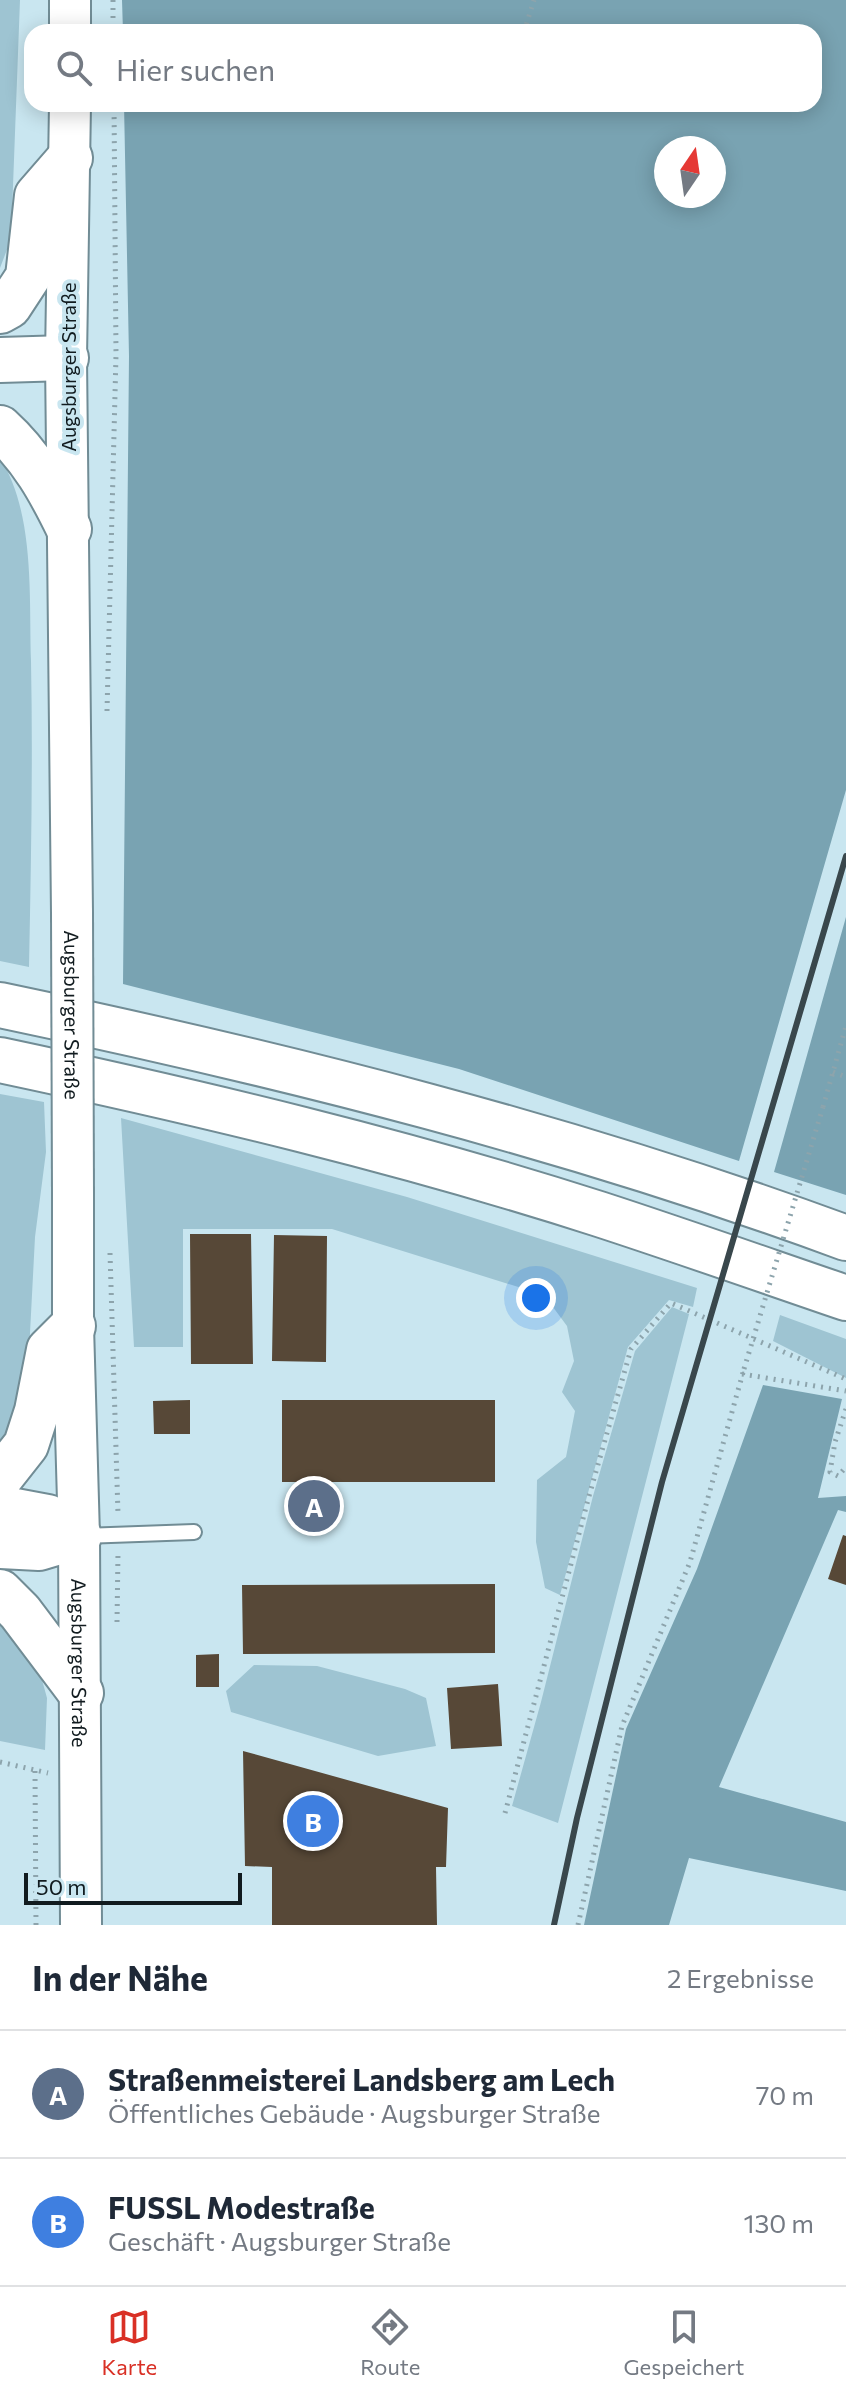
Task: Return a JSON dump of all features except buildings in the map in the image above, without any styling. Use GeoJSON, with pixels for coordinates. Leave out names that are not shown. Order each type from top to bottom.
{"type":"FeatureCollection","features":[{"type":"Feature","properties":{"kind":"highway"},"geometry":{"type":"LineString","coordinates":[[0,311],[9,306],[28,277],[37,196],[70,158]]}},
{"type":"Feature","properties":{"kind":"highway"},"geometry":{"type":"LineString","coordinates":[[0,360],[66,358]]}},
{"type":"Feature","properties":{"kind":"highway"},"geometry":{"type":"LineString","coordinates":[[0,428],[22,447],[47,483],[69,529]]}},
{"type":"Feature","properties":{"kind":"highway"},"geometry":{"type":"LineString","coordinates":[[0,1005],[216,1054],[431,1108],[612,1160],[846,1238]]}},
{"type":"Feature","properties":{"kind":"highway"},"geometry":{"type":"LineString","coordinates":[[0,1060],[168,1096],[418,1160],[598,1213],[846,1298]]}},
{"type":"Feature","properties":{"kind":"highway"},"geometry":{"type":"LineString","coordinates":[[0,1478],[26,1445],[37,1411],[49,1350],[73,1326]]}},
{"type":"Feature","properties":{"kind":"highway"},"geometry":{"type":"LineString","coordinates":[[0,1508],[48,1517],[99,1535]]}},
{"type":"Feature","properties":{"kind":"highway"},"geometry":{"type":"LineString","coordinates":[[0,1546],[39,1548],[99,1535]]}},
{"type":"Feature","properties":{"kind":"highway"},"geometry":{"type":"LineString","coordinates":[[0,1592],[20,1612],[81,1693]]}},
{"type":"Feature","properties":{"kind":"main road"},"geometry":{"type":"LineString","coordinates":[[70,0],[70,24]]}},
{"type":"Feature","properties":{"kind":"main road","name":"Augsburger Straße"},"geometry":{"type":"LineString","coordinates":[[70,112],[66,358],[73,1326],[99,1535],[81,1693],[81,1925]]}},
{"type":"Feature","properties":{"kind":"lane"},"geometry":{"type":"LineString","coordinates":[[99,1535],[194,1532]]}},
{"type":"Feature","properties":{"kind":"path"},"geometry":{"type":"LineString","coordinates":[[113,0],[113,24]]}},
{"type":"Feature","properties":{"kind":"path"},"geometry":{"type":"LineString","coordinates":[[526,24],[534,0]]}},
{"type":"Feature","properties":{"kind":"path"},"geometry":{"type":"LineString","coordinates":[[107,715],[116,355],[114,112]]}},
{"type":"Feature","properties":{"kind":"path"},"geometry":{"type":"LineString","coordinates":[[578,1925],[622,1726],[690,1562],[846,1026]]}},
{"type":"Feature","properties":{"kind":"path"},"geometry":{"type":"LineString","coordinates":[[833,1072],[846,1077]]}},
{"type":"Feature","properties":{"kind":"path"},"geometry":{"type":"LineString","coordinates":[[110,1240],[115,1344],[99,1535],[117,1630]]}},
{"type":"Feature","properties":{"kind":"path"},"geometry":{"type":"LineString","coordinates":[[505,1813],[631,1349],[671,1303],[846,1379]]}},
{"type":"Feature","properties":{"kind":"path"},"geometry":{"type":"LineString","coordinates":[[743,1372],[846,1391]]}},
{"type":"Feature","properties":{"kind":"path"},"geometry":{"type":"LineString","coordinates":[[846,1409],[835,1442],[830,1472],[838,1476],[846,1467]]}},
{"type":"Feature","properties":{"kind":"path"},"geometry":{"type":"LineString","coordinates":[[0,1762],[35,1771],[36,1925]]}},
{"type":"Feature","properties":{"kind":"shaded area"},"geometry":{"type":"Polygon","coordinates":[[[0,0],[20,0],[11,239],[0,268],[0,0]]]}},
{"type":"Feature","properties":{"kind":"shaded area"},"geometry":{"type":"Polygon","coordinates":[[[122,0],[846,0],[846,790],[739,1161],[459,1069],[123,984],[129,356],[124,112],[822,112],[822,24],[123,24],[122,0]]]}},
{"type":"Feature","properties":{"kind":"shaded area"},"geometry":{"type":"Polygon","coordinates":[[[0,458],[11,480],[25,529],[30,583],[32,776],[29,967],[0,961],[0,458]]]}},
{"type":"Feature","properties":{"kind":"shaded area"},"geometry":{"type":"Polygon","coordinates":[[[846,917],[846,1195],[774,1172],[846,917]]]}},
{"type":"Feature","properties":{"kind":"shaded area"},"geometry":{"type":"Polygon","coordinates":[[[0,1094],[44,1102],[46,1152],[35,1237],[26,1410],[0,1452],[0,1094]]]}},
{"type":"Feature","properties":{"kind":"shaded area"},"geometry":{"type":"Polygon","coordinates":[[[121,1118],[407,1197],[697,1288],[693,1307],[669,1300],[628,1347],[560,1595],[545,1588],[536,1542],[537,1480],[566,1457],[575,1411],[562,1392],[574,1361],[567,1326],[544,1295],[332,1229],[183,1229],[183,1347],[134,1347],[121,1118]]]}},
{"type":"Feature","properties":{"kind":"shaded area"},"geometry":{"type":"Polygon","coordinates":[[[672,1307],[689,1314],[558,1823],[512,1806],[593,1496],[635,1351],[672,1307]]]}},
{"type":"Feature","properties":{"kind":"shaded area"},"geometry":{"type":"Polygon","coordinates":[[[780,1315],[846,1339],[846,1378],[773,1341],[780,1315]]]}},
{"type":"Feature","properties":{"kind":"shaded area"},"geometry":{"type":"Polygon","coordinates":[[[763,1385],[842,1399],[818,1498],[846,1496],[846,1512],[838,1510],[719,1787],[846,1822],[846,1891],[689,1858],[669,1925],[584,1925],[626,1729],[697,1569],[763,1385]]]}},
{"type":"Feature","properties":{"kind":"shaded area"},"geometry":{"type":"Polygon","coordinates":[[[0,1605],[31,1640],[47,1698],[45,1750],[0,1741],[0,1605]]]}},
{"type":"Feature","properties":{"kind":"shaded area"},"geometry":{"type":"Polygon","coordinates":[[[254,1665],[317,1666],[405,1689],[426,1698],[436,1746],[378,1756],[231,1712],[226,1691],[254,1665]]]}},
{"type":"Feature","properties":{"kind":"railway"},"geometry":{"type":"LineString","coordinates":[[554,1925],[577,1818],[662,1482],[846,856]]}},
{"type":"Feature","properties":{"kind":"place","name":"Straßenmeisterei Landsberg am Lech"},"geometry":{"type":"Point","coordinates":[314,1506]}},
{"type":"Feature","properties":{"kind":"place","name":"FUSSL Modestraße"},"geometry":{"type":"Point","coordinates":[313,1821]}}]}
